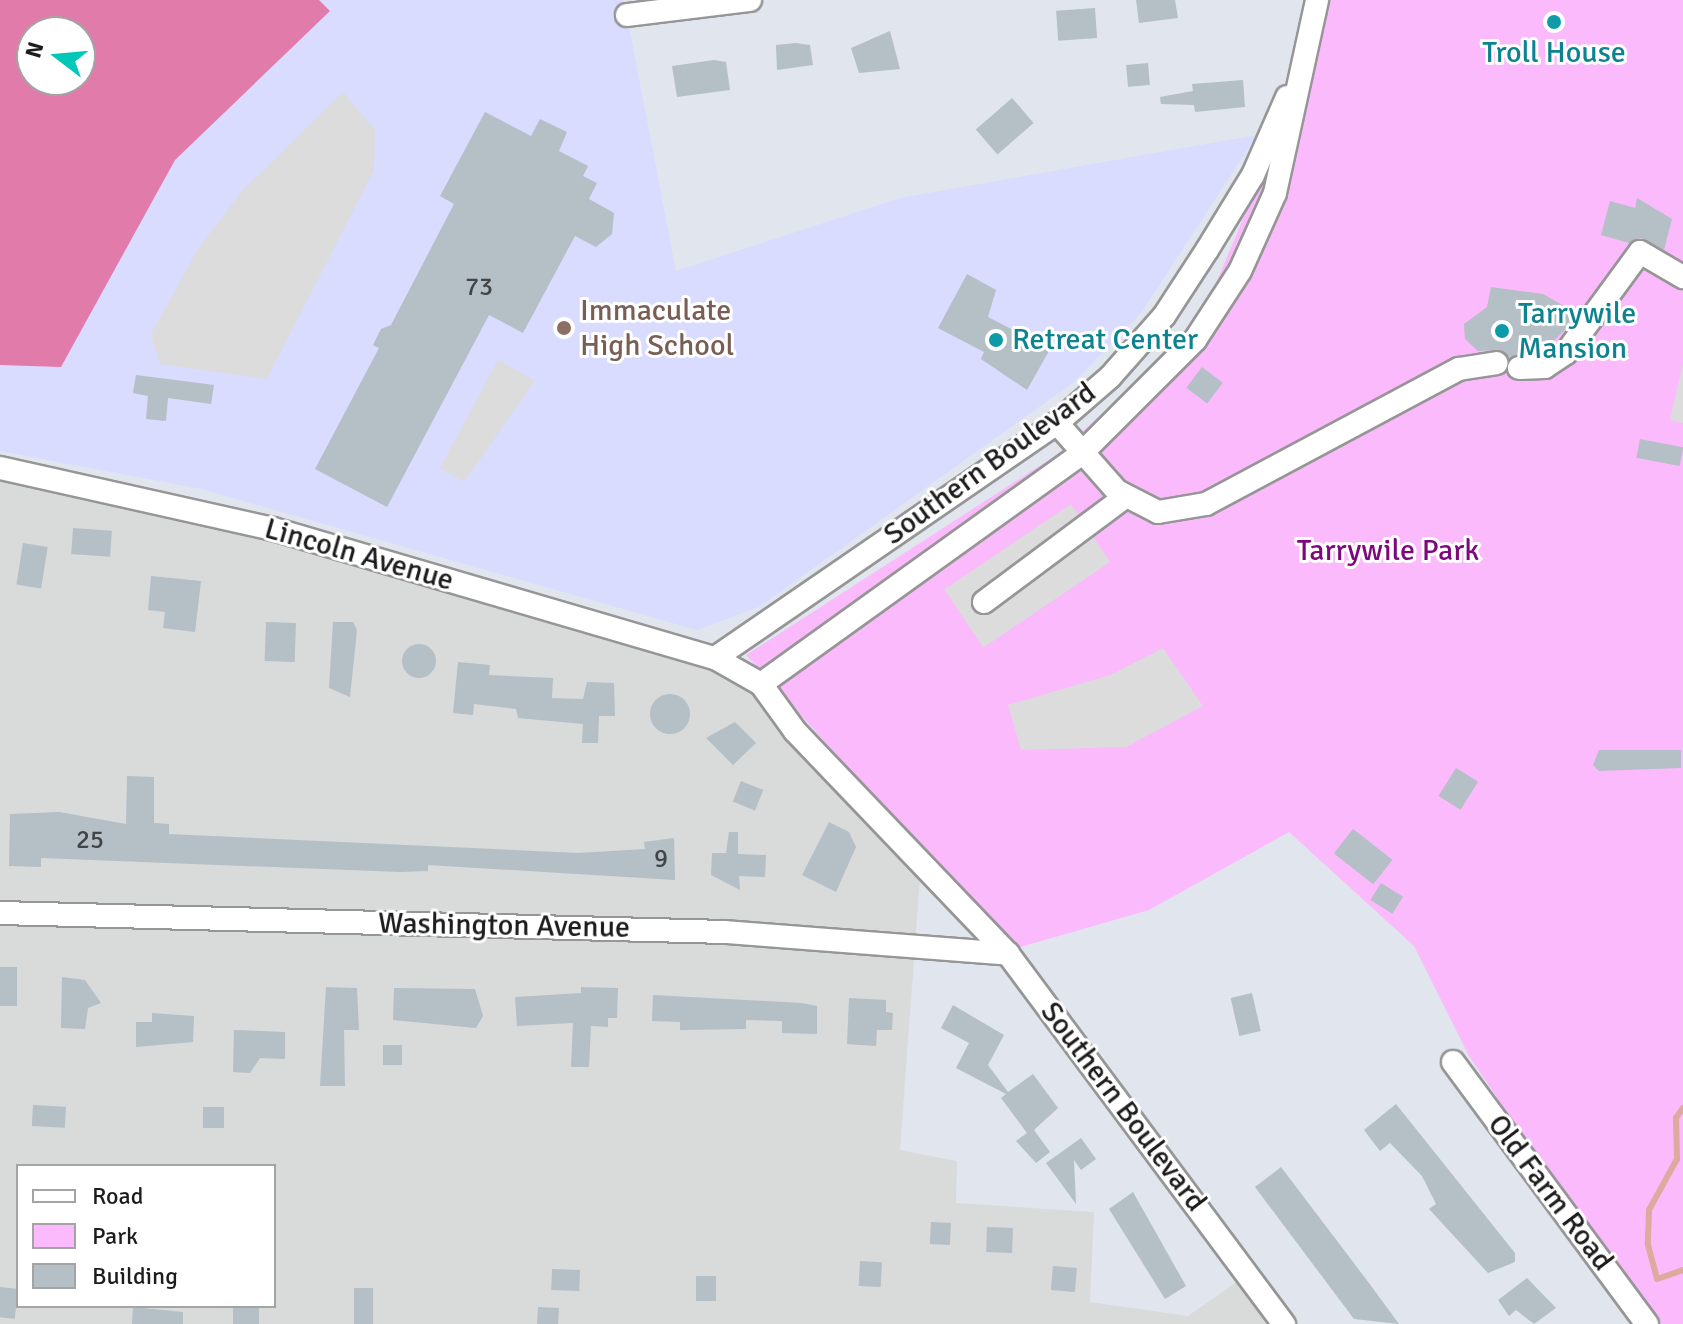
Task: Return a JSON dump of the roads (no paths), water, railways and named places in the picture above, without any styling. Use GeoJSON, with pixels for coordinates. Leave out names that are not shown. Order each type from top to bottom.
{"type":"FeatureCollection","features":[{"type":"Feature","properties":{"kind":"street"},"geometry":{"type":"LineString","coordinates":[[627,15],[750,0]]}},
{"type":"Feature","properties":{"kind":"street","name":"Southern Boulevard"},"geometry":{"type":"LineString","coordinates":[[761,684],[1081,454],[1195,340],[1240,271],[1275,193],[1317,0]]}},
{"type":"Feature","properties":{"kind":"street","name":"Southern Boulevard"},"geometry":{"type":"LineString","coordinates":[[1284,1324],[1008,954],[795,731],[761,684],[715,658],[1057,423],[1164,316],[1253,175],[1308,49]]}},
{"type":"Feature","properties":{"kind":"street"},"geometry":{"type":"LineString","coordinates":[[1057,423],[1081,454],[1126,496],[1158,512],[1206,504],[1459,369],[1508,365],[1545,367],[1566,353],[1640,252],[1683,277]]}},
{"type":"Feature","properties":{"kind":"street","name":"Lincoln Avenue"},"geometry":{"type":"LineString","coordinates":[[0,468],[273,529],[715,658]]}},
{"type":"Feature","properties":{"kind":"street"},"geometry":{"type":"LineString","coordinates":[[984,602],[1126,496]]}},
{"type":"Feature","properties":{"kind":"street","name":"Washington Avenue"},"geometry":{"type":"LineString","coordinates":[[0,913],[725,932],[1008,954]]}},
{"type":"Feature","properties":{"kind":"street","name":"Old Farm Road"},"geometry":{"type":"LineString","coordinates":[[1453,1062],[1647,1324]]}},
{"type":"Feature","properties":{"kind":"waterway"},"geometry":{"type":"LineString","coordinates":[[1683,1108],[1676,1118],[1677,1159],[1649,1210],[1648,1245],[1657,1279],[1683,1270]]}},
{"type":"Feature","properties":{"kind":"place","name":"Troll House"},"geometry":{"type":"Point","coordinates":[1554,22]}},
{"type":"Feature","properties":{"kind":"place","name":"Immaculate High School"},"geometry":{"type":"Point","coordinates":[564,328]}},
{"type":"Feature","properties":{"kind":"place","name":"Tarrywile Mansion"},"geometry":{"type":"Point","coordinates":[1502,331]}},
{"type":"Feature","properties":{"kind":"place","name":"Retreat Center"},"geometry":{"type":"Point","coordinates":[996,340]}},
{"type":"Feature","properties":{"kind":"park label","name":"Tarrywile Park"},"geometry":{"type":"Point","coordinates":[1388,551]}}]}
